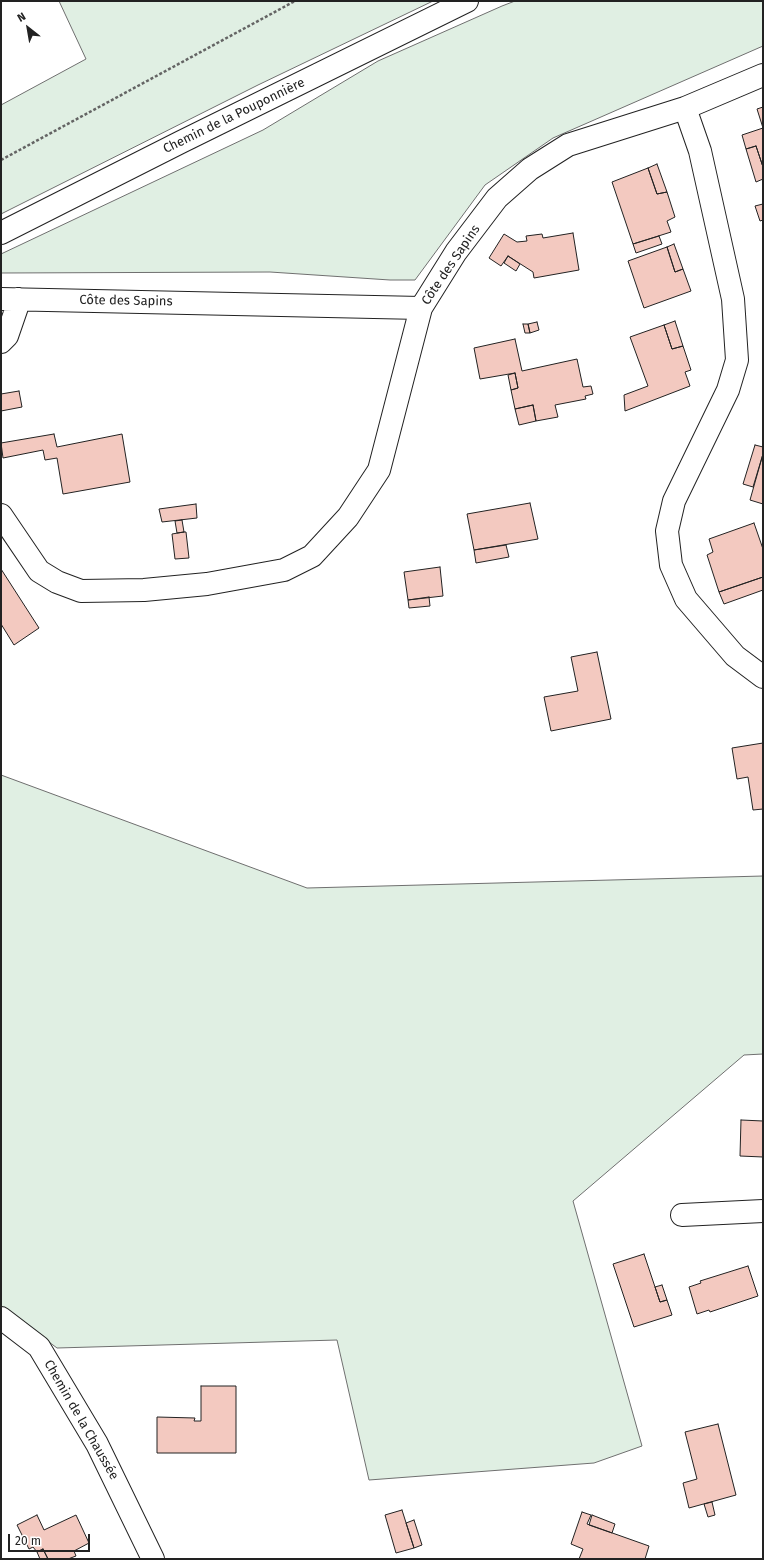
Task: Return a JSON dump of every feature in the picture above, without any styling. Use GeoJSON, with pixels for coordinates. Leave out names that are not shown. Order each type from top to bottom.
{"type":"FeatureCollection","features":[{"type":"Feature","properties":{"kind":"street","name":"Chemin de la Pouponnière"},"geometry":{"type":"LineString","coordinates":[[1,233],[181,142],[467,1]]}},
{"type":"Feature","properties":{"kind":"street","name":"Côte des Sapins"},"geometry":{"type":"LineString","coordinates":[[9,299],[421,308],[456,252],[497,198],[530,169],[568,145],[685,108],[763,75]]}},
{"type":"Feature","properties":{"kind":"street"},"geometry":{"type":"LineString","coordinates":[[685,108],[700,151],[732,299],[737,360],[728,390],[674,501],[667,531],[671,565],[686,599],[735,656],[763,677]]}},
{"type":"Feature","properties":{"kind":"street"},"geometry":{"type":"LineString","coordinates":[[1,342],[6,336],[17,307],[9,299]]}},
{"type":"Feature","properties":{"kind":"street"},"geometry":{"type":"LineString","coordinates":[[1,515],[39,571],[57,582],[81,591],[144,590],[207,584],[284,570],[312,556],[348,517],[379,470],[421,308]]}},
{"type":"Feature","properties":{"kind":"street"},"geometry":{"type":"LineString","coordinates":[[682,1215],[763,1211]]}},
{"type":"Feature","properties":{"kind":"street","name":"Chemin de la Chaussée"},"geometry":{"type":"LineString","coordinates":[[1,1318],[39,1347],[98,1444],[152,1554],[153,1559]]}},
{"type":"Feature","properties":{"kind":"path"},"geometry":{"type":"LineString","coordinates":[[1,160],[295,1]]}},
{"type":"Feature","properties":{"kind":"green space"},"geometry":{"type":"Polygon","coordinates":[[[59,1],[433,1],[258,85],[1,214],[1,105],[86,59],[59,1]]]}},
{"type":"Feature","properties":{"kind":"green space"},"geometry":{"type":"Polygon","coordinates":[[[515,1],[763,1],[763,46],[553,138],[485,185],[415,280],[390,280],[270,272],[1,273],[1,254],[263,130],[378,61],[515,1]]]}},
{"type":"Feature","properties":{"kind":"green space"},"geometry":{"type":"Polygon","coordinates":[[[1,775],[307,888],[763,876],[763,1054],[744,1055],[573,1201],[642,1446],[594,1463],[369,1480],[337,1340],[57,1348],[1,1306],[1,775]]]}},
{"type":"Feature","properties":{"kind":"building"},"geometry":{"type":"Polygon","coordinates":[[[763,107],[763,128],[757,109],[763,107]]]}},
{"type":"Feature","properties":{"kind":"building"},"geometry":{"type":"Polygon","coordinates":[[[763,128],[763,167],[756,146],[746,149],[742,135],[763,128]]]}},
{"type":"Feature","properties":{"kind":"building"},"geometry":{"type":"Polygon","coordinates":[[[756,146],[763,167],[763,179],[756,182],[746,149],[756,146]]]}},
{"type":"Feature","properties":{"kind":"building"},"geometry":{"type":"Polygon","coordinates":[[[657,164],[667,192],[657,194],[648,168],[657,164]]]}},
{"type":"Feature","properties":{"kind":"building"},"geometry":{"type":"Polygon","coordinates":[[[648,168],[657,194],[667,192],[675,217],[667,221],[671,232],[633,244],[612,182],[648,168]]]}},
{"type":"Feature","properties":{"kind":"building"},"geometry":{"type":"Polygon","coordinates":[[[763,204],[763,220],[760,221],[755,206],[763,204]]]}},
{"type":"Feature","properties":{"kind":"building"},"geometry":{"type":"Polygon","coordinates":[[[573,233],[579,270],[534,278],[533,272],[508,256],[501,266],[489,258],[504,234],[517,242],[527,241],[526,236],[542,234],[543,238],[573,233]]]}},
{"type":"Feature","properties":{"kind":"building"},"geometry":{"type":"Polygon","coordinates":[[[659,236],[662,244],[636,253],[633,244],[659,236]]]}},
{"type":"Feature","properties":{"kind":"building"},"geometry":{"type":"Polygon","coordinates":[[[674,244],[683,269],[675,272],[667,247],[674,244]]]}},
{"type":"Feature","properties":{"kind":"building"},"geometry":{"type":"Polygon","coordinates":[[[667,247],[675,272],[683,269],[691,291],[644,308],[628,261],[667,247]]]}},
{"type":"Feature","properties":{"kind":"building"},"geometry":{"type":"Polygon","coordinates":[[[508,256],[520,264],[516,271],[504,263],[508,256]]]}},
{"type":"Feature","properties":{"kind":"building"},"geometry":{"type":"Polygon","coordinates":[[[675,321],[683,346],[672,349],[664,325],[675,321]]]}},
{"type":"Feature","properties":{"kind":"building"},"geometry":{"type":"Polygon","coordinates":[[[537,322],[539,330],[530,333],[528,324],[537,322]]]}},
{"type":"Feature","properties":{"kind":"building"},"geometry":{"type":"Polygon","coordinates":[[[523,324],[528,324],[530,333],[525,333],[523,324]]]}},
{"type":"Feature","properties":{"kind":"building"},"geometry":{"type":"Polygon","coordinates":[[[664,325],[672,349],[683,346],[691,370],[685,372],[690,386],[625,411],[624,395],[648,386],[630,337],[664,325]]]}},
{"type":"Feature","properties":{"kind":"building"},"geometry":{"type":"Polygon","coordinates":[[[515,339],[522,371],[577,359],[583,387],[591,386],[593,394],[585,396],[586,399],[555,405],[558,417],[536,421],[533,405],[515,409],[511,390],[518,388],[515,373],[480,379],[474,348],[515,339]]]}},
{"type":"Feature","properties":{"kind":"building"},"geometry":{"type":"Polygon","coordinates":[[[515,373],[518,388],[511,390],[508,375],[515,373]]]}},
{"type":"Feature","properties":{"kind":"building"},"geometry":{"type":"Polygon","coordinates":[[[19,391],[22,407],[1,411],[1,394],[19,391]]]}},
{"type":"Feature","properties":{"kind":"building"},"geometry":{"type":"Polygon","coordinates":[[[533,405],[536,421],[519,425],[515,409],[533,405]]]}},
{"type":"Feature","properties":{"kind":"building"},"geometry":{"type":"Polygon","coordinates":[[[54,434],[57,447],[122,434],[130,482],[63,494],[57,458],[45,460],[43,450],[3,458],[1,443],[54,434]]]}},
{"type":"Feature","properties":{"kind":"building"},"geometry":{"type":"Polygon","coordinates":[[[755,445],[763,447],[763,454],[753,487],[743,484],[755,445]]]}},
{"type":"Feature","properties":{"kind":"building"},"geometry":{"type":"Polygon","coordinates":[[[763,454],[763,504],[750,500],[763,454]]]}},
{"type":"Feature","properties":{"kind":"building"},"geometry":{"type":"Polygon","coordinates":[[[530,503],[538,539],[474,550],[467,514],[530,503]]]}},
{"type":"Feature","properties":{"kind":"building"},"geometry":{"type":"Polygon","coordinates":[[[196,504],[197,518],[162,522],[159,509],[196,504]]]}},
{"type":"Feature","properties":{"kind":"building"},"geometry":{"type":"Polygon","coordinates":[[[182,520],[184,532],[177,533],[175,521],[182,520]]]}},
{"type":"Feature","properties":{"kind":"building"},"geometry":{"type":"Polygon","coordinates":[[[754,523],[763,549],[763,577],[719,592],[707,555],[713,552],[709,539],[754,523]]]}},
{"type":"Feature","properties":{"kind":"building"},"geometry":{"type":"Polygon","coordinates":[[[186,532],[189,558],[175,559],[172,534],[186,532]]]}},
{"type":"Feature","properties":{"kind":"building"},"geometry":{"type":"Polygon","coordinates":[[[506,545],[509,557],[476,563],[474,550],[506,545]]]}},
{"type":"Feature","properties":{"kind":"building"},"geometry":{"type":"Polygon","coordinates":[[[440,567],[443,596],[408,600],[404,572],[440,567]]]}},
{"type":"Feature","properties":{"kind":"building"},"geometry":{"type":"Polygon","coordinates":[[[1,569],[39,628],[14,645],[1,624],[1,569]]]}},
{"type":"Feature","properties":{"kind":"building"},"geometry":{"type":"Polygon","coordinates":[[[763,577],[763,590],[724,604],[719,592],[763,577]]]}},
{"type":"Feature","properties":{"kind":"building"},"geometry":{"type":"Polygon","coordinates":[[[429,597],[430,606],[409,608],[408,600],[429,597]]]}},
{"type":"Feature","properties":{"kind":"building"},"geometry":{"type":"Polygon","coordinates":[[[597,652],[611,719],[551,731],[544,697],[578,691],[571,657],[597,652]]]}},
{"type":"Feature","properties":{"kind":"building"},"geometry":{"type":"Polygon","coordinates":[[[763,743],[763,809],[753,810],[748,777],[737,779],[732,748],[763,743]]]}},
{"type":"Feature","properties":{"kind":"building"},"geometry":{"type":"Polygon","coordinates":[[[741,1120],[763,1121],[763,1157],[740,1156],[741,1120]]]}},
{"type":"Feature","properties":{"kind":"building"},"geometry":{"type":"Polygon","coordinates":[[[644,1254],[660,1302],[667,1300],[672,1315],[634,1327],[613,1264],[644,1254]]]}},
{"type":"Feature","properties":{"kind":"building"},"geometry":{"type":"Polygon","coordinates":[[[748,1266],[758,1296],[710,1312],[709,1310],[697,1314],[689,1287],[701,1283],[700,1281],[748,1266]]]}},
{"type":"Feature","properties":{"kind":"building"},"geometry":{"type":"Polygon","coordinates":[[[662,1285],[667,1300],[660,1302],[655,1287],[662,1285]]]}},
{"type":"Feature","properties":{"kind":"building"},"geometry":{"type":"Polygon","coordinates":[[[201,1386],[236,1386],[236,1453],[157,1453],[157,1417],[195,1418],[194,1421],[201,1421],[201,1386]]]}},
{"type":"Feature","properties":{"kind":"building"},"geometry":{"type":"Polygon","coordinates":[[[718,1424],[736,1495],[689,1508],[683,1483],[697,1479],[685,1432],[718,1424]]]}},
{"type":"Feature","properties":{"kind":"building"},"geometry":{"type":"Polygon","coordinates":[[[712,1502],[715,1515],[708,1517],[704,1504],[712,1502]]]}},
{"type":"Feature","properties":{"kind":"building"},"geometry":{"type":"Polygon","coordinates":[[[402,1510],[414,1548],[396,1553],[385,1515],[402,1510]]]}},
{"type":"Feature","properties":{"kind":"building"},"geometry":{"type":"Polygon","coordinates":[[[582,1512],[591,1515],[587,1524],[649,1546],[645,1559],[579,1559],[583,1549],[571,1544],[582,1512]]]}},
{"type":"Feature","properties":{"kind":"building"},"geometry":{"type":"Polygon","coordinates":[[[37,1515],[44,1530],[76,1515],[89,1543],[74,1551],[76,1556],[68,1559],[48,1559],[43,1549],[37,1552],[33,1547],[29,1549],[17,1525],[37,1515]]]}},
{"type":"Feature","properties":{"kind":"building"},"geometry":{"type":"Polygon","coordinates":[[[592,1515],[615,1524],[612,1533],[589,1525],[592,1515]]]}},
{"type":"Feature","properties":{"kind":"building"},"geometry":{"type":"Polygon","coordinates":[[[414,1520],[422,1545],[414,1548],[406,1523],[414,1520]]]}},
{"type":"Feature","properties":{"kind":"building"},"geometry":{"type":"Polygon","coordinates":[[[43,1549],[48,1559],[40,1559],[37,1552],[43,1549]]]}}]}
